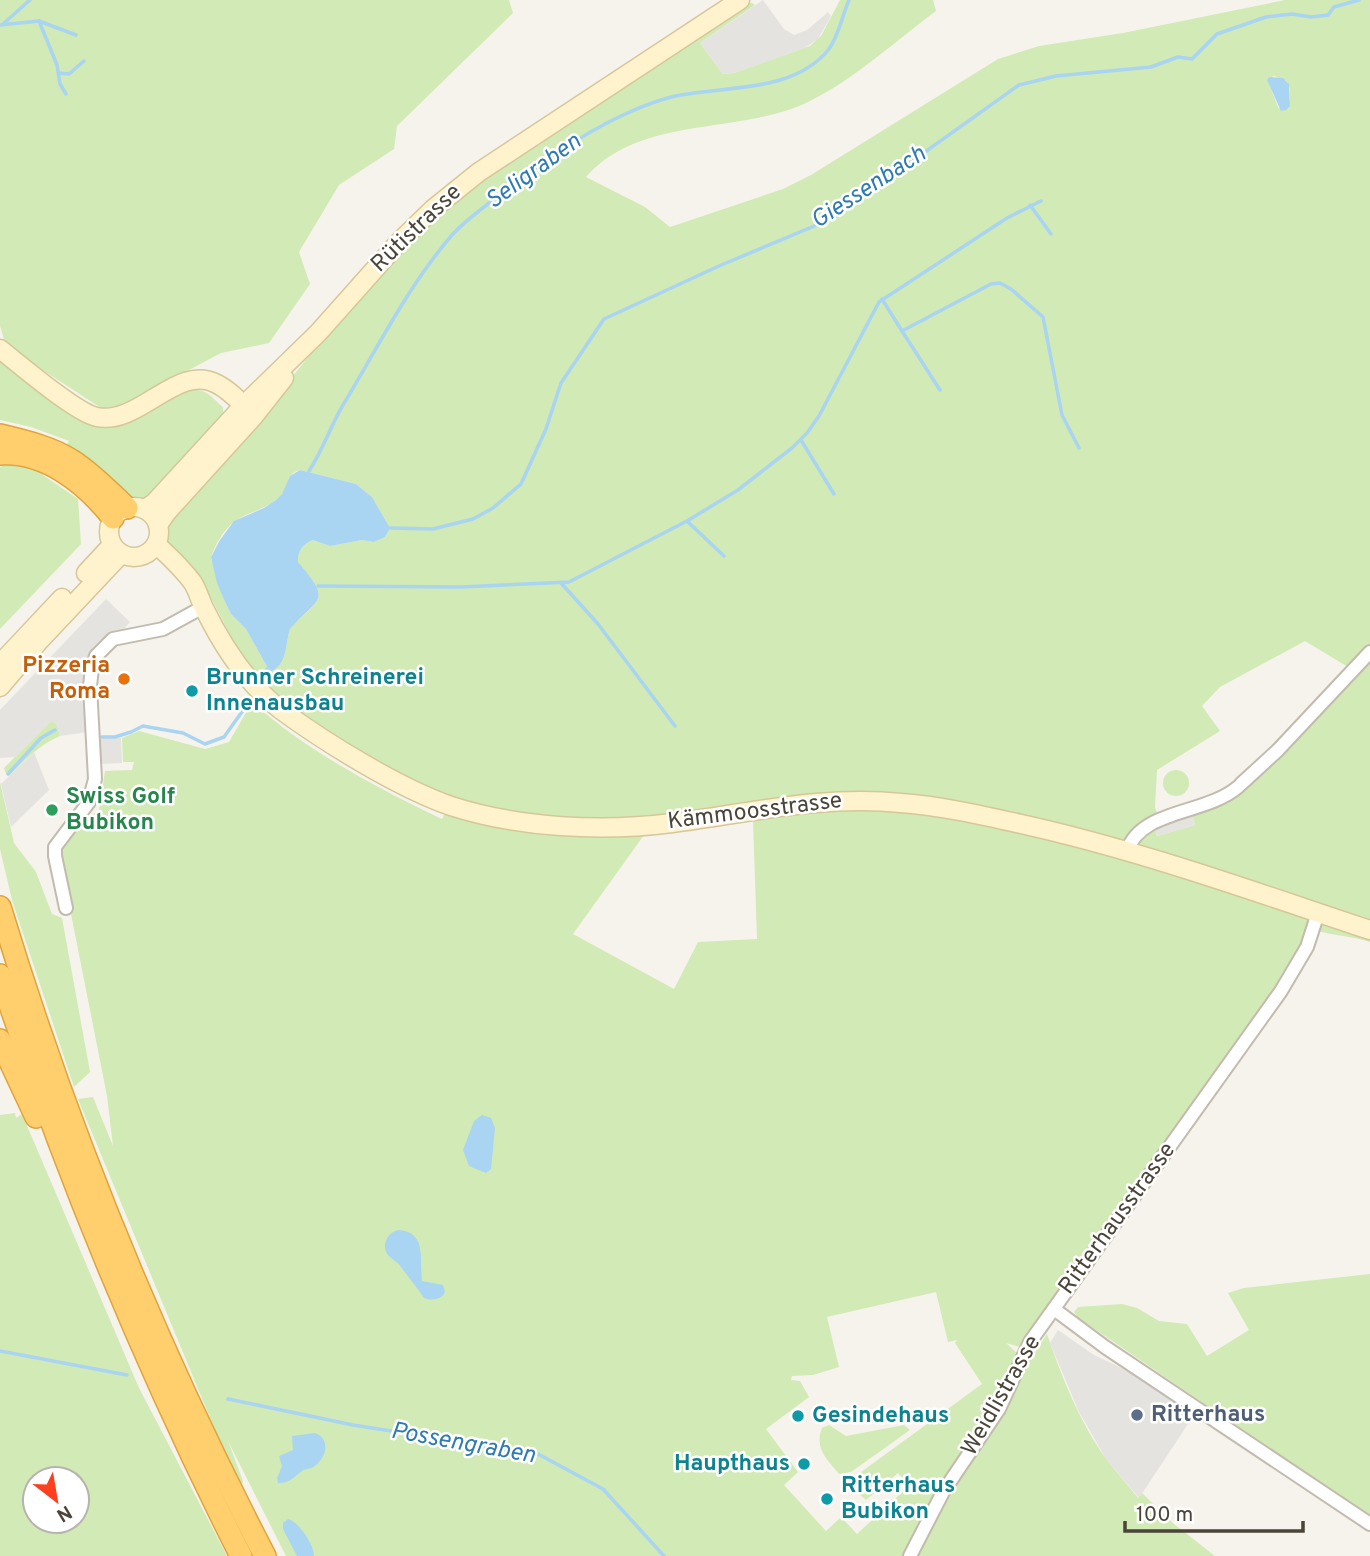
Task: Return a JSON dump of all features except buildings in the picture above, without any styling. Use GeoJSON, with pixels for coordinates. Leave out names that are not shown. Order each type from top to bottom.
{"type":"FeatureCollection","features":[{"type":"Feature","properties":{"kind":"highway"},"geometry":{"type":"LineString","coordinates":[[0,435],[67,457],[90,474],[128,512]]}},
{"type":"Feature","properties":{"kind":"highway"},"geometry":{"type":"LineString","coordinates":[[0,454],[26,456],[58,469],[92,496],[128,512]]}},
{"type":"Feature","properties":{"kind":"highway"},"geometry":{"type":"LineString","coordinates":[[0,907],[47,1053],[113,1227],[202,1429],[265,1556]]}},
{"type":"Feature","properties":{"kind":"highway"},"geometry":{"type":"LineString","coordinates":[[0,975],[51,1122],[114,1282]]}},
{"type":"Feature","properties":{"kind":"highway"},"geometry":{"type":"LineString","coordinates":[[0,1040],[114,1282],[165,1398],[242,1556]]}},
{"type":"Feature","properties":{"kind":"street","name":"Rütistrasse"},"geometry":{"type":"LineString","coordinates":[[158,525],[249,411],[317,333],[399,243],[452,192],[740,0]]}},
{"type":"Feature","properties":{"kind":"street"},"geometry":{"type":"LineString","coordinates":[[0,349],[77,408],[99,418],[122,416],[194,379],[216,383],[249,411]]}},
{"type":"Feature","properties":{"kind":"street","name":"Rütistrasse"},"geometry":{"type":"LineString","coordinates":[[128,512],[154,502],[249,411]]}},
{"type":"Feature","properties":{"kind":"street"},"geometry":{"type":"LineString","coordinates":[[128,512],[151,513],[158,525],[152,549],[134,557],[117,549],[109,531],[128,512]]}},
{"type":"Feature","properties":{"kind":"street"},"geometry":{"type":"LineString","coordinates":[[0,664],[117,549]]}},
{"type":"Feature","properties":{"kind":"street"},"geometry":{"type":"LineString","coordinates":[[0,687],[117,549]]}},
{"type":"Feature","properties":{"kind":"street","name":"Kämmoosstrasse"},"geometry":{"type":"LineString","coordinates":[[152,549],[203,607],[243,672],[283,711],[399,782],[449,805],[480,814],[538,824],[632,826],[817,802],[876,800],[951,810],[1086,839],[1370,930]]}},
{"type":"Feature","properties":{"kind":"street"},"geometry":{"type":"LineString","coordinates":[[66,908],[54,852],[59,840],[84,810],[93,791],[95,779],[90,686],[96,656],[113,639],[163,629],[203,607]]}},
{"type":"Feature","properties":{"kind":"street"},"geometry":{"type":"LineString","coordinates":[[1127,851],[1134,836],[1146,825],[1212,803],[1239,786],[1278,750],[1370,652]]}},
{"type":"Feature","properties":{"kind":"street","name":"Ritterhausstrasse"},"geometry":{"type":"LineString","coordinates":[[1318,913],[1307,947],[1282,991],[1054,1310],[1370,1524]]}},
{"type":"Feature","properties":{"kind":"street","name":"Weidlistrasse"},"geometry":{"type":"LineString","coordinates":[[909,1556],[943,1492],[999,1409],[1026,1349],[1054,1310]]}},
{"type":"Feature","properties":{"kind":"green space"},"geometry":{"type":"Polygon","coordinates":[[[0,0],[509,0],[513,13],[397,126],[394,149],[339,185],[299,252],[310,284],[269,343],[221,353],[121,406],[104,410],[6,346],[0,326],[0,0]]]}},
{"type":"Feature","properties":{"kind":"green space"},"geometry":{"type":"Polygon","coordinates":[[[840,0],[933,0],[936,11],[858,71],[810,101],[783,112],[663,134],[635,143],[609,157],[586,177],[645,207],[670,227],[783,189],[811,175],[998,59],[1039,46],[1123,33],[1285,0],[1370,0],[1370,942],[1313,930],[1304,954],[1281,991],[1026,1349],[1006,1343],[1028,1363],[1047,1334],[1072,1400],[1107,1460],[1138,1498],[1142,1493],[1174,1524],[1215,1556],[286,1556],[228,1441],[243,1481],[240,1490],[78,1099],[93,1097],[113,1146],[107,1096],[59,853],[64,839],[74,828],[99,811],[105,771],[132,770],[134,762],[123,762],[122,738],[139,731],[205,749],[229,742],[252,702],[319,753],[442,819],[449,805],[503,818],[558,825],[642,826],[805,803],[850,800],[939,807],[1085,839],[1085,832],[1069,828],[979,809],[898,796],[815,796],[665,818],[606,821],[518,816],[449,799],[386,768],[318,728],[276,698],[250,669],[208,594],[172,554],[164,538],[168,520],[177,507],[267,407],[363,291],[455,198],[746,3],[755,5],[700,43],[723,74],[734,73],[810,46],[821,36],[840,0]],[[1274,76],[1267,79],[1278,107],[1283,111],[1290,106],[1287,81],[1274,76]],[[300,470],[295,472],[277,499],[231,524],[220,538],[211,558],[231,614],[246,629],[270,672],[276,669],[283,659],[290,629],[318,599],[316,585],[298,562],[302,548],[313,540],[330,546],[362,540],[374,542],[385,537],[390,528],[372,497],[356,484],[300,470]],[[1305,641],[1220,687],[1202,706],[1220,731],[1157,770],[1155,807],[1159,820],[1153,822],[1157,836],[1195,825],[1191,810],[1221,799],[1241,784],[1278,750],[1353,670],[1305,641]],[[753,820],[644,835],[573,934],[674,989],[698,942],[757,939],[753,820]],[[936,1292],[827,1317],[839,1367],[813,1375],[792,1376],[791,1380],[800,1381],[809,1397],[766,1429],[798,1472],[784,1485],[826,1531],[841,1517],[857,1534],[909,1486],[898,1473],[866,1500],[846,1483],[982,1384],[955,1343],[957,1340],[948,1342],[936,1292]]]}},
{"type":"Feature","properties":{"kind":"green space"},"geometry":{"type":"Polygon","coordinates":[[[0,358],[69,414],[91,424],[122,422],[179,393],[191,390],[202,391],[211,396],[223,407],[223,415],[150,499],[142,502],[127,500],[65,449],[69,441],[31,427],[0,420],[0,358]]]}},
{"type":"Feature","properties":{"kind":"green space"},"geometry":{"type":"Polygon","coordinates":[[[6,465],[34,469],[78,499],[81,544],[0,629],[0,467],[6,465]]]}},
{"type":"Feature","properties":{"kind":"green space"},"geometry":{"type":"Polygon","coordinates":[[[50,722],[57,725],[60,736],[39,748],[9,776],[4,768],[50,722]]]}},
{"type":"Feature","properties":{"kind":"green space"},"geometry":{"type":"Polygon","coordinates":[[[1176,770],[1185,774],[1189,783],[1185,792],[1176,796],[1167,792],[1163,783],[1167,774],[1176,770]]]}},
{"type":"Feature","properties":{"kind":"green space"},"geometry":{"type":"Polygon","coordinates":[[[0,782],[14,843],[36,872],[52,914],[62,918],[90,1072],[74,1087],[12,900],[0,849],[0,782]]]}},
{"type":"Feature","properties":{"kind":"green space"},"geometry":{"type":"Polygon","coordinates":[[[15,1113],[16,1118],[22,1114],[139,1388],[227,1556],[0,1556],[0,1115],[15,1113]]]}},
{"type":"Feature","properties":{"kind":"green space"},"geometry":{"type":"Polygon","coordinates":[[[1370,1274],[1370,1517],[1086,1323],[1083,1324],[1074,1312],[1078,1307],[1122,1304],[1137,1308],[1159,1321],[1187,1324],[1207,1356],[1249,1330],[1228,1293],[1244,1288],[1370,1274]]]}},
{"type":"Feature","properties":{"kind":"green space"},"geometry":{"type":"Polygon","coordinates":[[[829,1425],[846,1436],[904,1425],[910,1430],[851,1472],[839,1474],[821,1447],[822,1428],[829,1425]]]}},
{"type":"Feature","properties":{"kind":"shaded area"},"geometry":{"type":"Polygon","coordinates":[[[763,0],[784,29],[794,35],[807,30],[828,12],[831,16],[818,39],[805,48],[734,73],[723,74],[700,43],[763,0]]]}},
{"type":"Feature","properties":{"kind":"shaded area"},"geometry":{"type":"Polygon","coordinates":[[[106,599],[130,622],[124,629],[110,633],[100,640],[87,659],[85,673],[88,732],[60,736],[57,725],[50,722],[15,757],[0,758],[0,710],[106,599]]]}},
{"type":"Feature","properties":{"kind":"shaded area"},"geometry":{"type":"Polygon","coordinates":[[[121,738],[122,763],[100,764],[98,739],[121,738]]]}},
{"type":"Feature","properties":{"kind":"shaded area"},"geometry":{"type":"Polygon","coordinates":[[[34,752],[49,790],[11,827],[1,784],[34,752]]]}},
{"type":"Feature","properties":{"kind":"shaded area"},"geometry":{"type":"Polygon","coordinates":[[[1191,810],[1195,825],[1157,836],[1153,822],[1191,810]]]}},
{"type":"Feature","properties":{"kind":"shaded area","name":"Ritterhaus"},"geometry":{"type":"Polygon","coordinates":[[[1058,1330],[1094,1355],[1128,1371],[1198,1418],[1188,1424],[1139,1498],[1106,1459],[1079,1412],[1050,1343],[1058,1330]]]}},
{"type":"Feature","properties":{"kind":"water"},"geometry":{"type":"Polygon","coordinates":[[[1269,77],[1283,78],[1289,84],[1290,106],[1286,110],[1281,111],[1267,80],[1269,77]]]}},
{"type":"Feature","properties":{"kind":"water"},"geometry":{"type":"Polygon","coordinates":[[[300,470],[356,484],[372,497],[390,528],[385,537],[374,542],[362,540],[330,546],[313,540],[302,548],[298,562],[316,585],[318,598],[290,629],[283,659],[276,669],[270,672],[246,629],[231,614],[217,583],[211,557],[234,521],[276,500],[282,494],[290,476],[300,470]]]}},
{"type":"Feature","properties":{"kind":"water"},"geometry":{"type":"Polygon","coordinates":[[[482,1115],[491,1118],[495,1128],[491,1169],[486,1173],[469,1166],[463,1150],[474,1121],[482,1115]]]}},
{"type":"Feature","properties":{"kind":"water"},"geometry":{"type":"Polygon","coordinates":[[[398,1230],[408,1232],[418,1241],[422,1281],[443,1285],[445,1292],[441,1297],[433,1300],[424,1298],[400,1265],[386,1252],[386,1240],[398,1230]]]}},
{"type":"Feature","properties":{"kind":"water"},"geometry":{"type":"Polygon","coordinates":[[[315,1433],[324,1440],[325,1450],[321,1460],[289,1481],[278,1483],[277,1478],[282,1466],[279,1456],[293,1450],[292,1436],[315,1433]]]}},
{"type":"Feature","properties":{"kind":"water"},"geometry":{"type":"Polygon","coordinates":[[[288,1519],[297,1524],[305,1534],[314,1556],[297,1556],[283,1529],[283,1523],[288,1519]]]}},
{"type":"Feature","properties":{"kind":"waterway"},"geometry":{"type":"LineString","coordinates":[[3,24],[30,0]]}},
{"type":"Feature","properties":{"kind":"waterway","name":"Seligraben"},"geometry":{"type":"LineString","coordinates":[[309,471],[343,405],[407,296],[452,235],[468,220],[572,143],[635,109],[673,97],[760,85],[798,73],[815,63],[829,49],[849,0]]}},
{"type":"Feature","properties":{"kind":"waterway","name":"Giessenbach"},"geometry":{"type":"LineString","coordinates":[[390,528],[433,529],[473,519],[493,508],[521,484],[546,429],[561,383],[604,319],[719,266],[831,219],[1019,85],[1056,76],[1151,67],[1178,57],[1192,59],[1217,34],[1266,17],[1292,14],[1311,17],[1328,15],[1334,7],[1359,0]]}},
{"type":"Feature","properties":{"kind":"waterway"},"geometry":{"type":"LineString","coordinates":[[39,21],[57,65],[60,84],[66,94]]}},
{"type":"Feature","properties":{"kind":"waterway"},"geometry":{"type":"LineString","coordinates":[[0,25],[39,21],[76,35]]}},
{"type":"Feature","properties":{"kind":"waterway"},"geometry":{"type":"LineString","coordinates":[[59,73],[69,74],[84,61]]}},
{"type":"Feature","properties":{"kind":"waterway"},"geometry":{"type":"LineString","coordinates":[[318,586],[461,587],[569,582],[687,521],[738,490],[807,433],[819,416],[879,302],[1007,218],[1041,201]]}},
{"type":"Feature","properties":{"kind":"waterway"},"geometry":{"type":"LineString","coordinates":[[1030,205],[1051,234]]}},
{"type":"Feature","properties":{"kind":"waterway"},"geometry":{"type":"LineString","coordinates":[[882,299],[902,331],[991,284],[1000,283],[1011,289],[1043,317],[1062,415],[1079,448]]}},
{"type":"Feature","properties":{"kind":"waterway"},"geometry":{"type":"LineString","coordinates":[[902,331],[940,390]]}},
{"type":"Feature","properties":{"kind":"waterway"},"geometry":{"type":"LineString","coordinates":[[801,440],[834,494]]}},
{"type":"Feature","properties":{"kind":"waterway"},"geometry":{"type":"LineString","coordinates":[[687,521],[724,556]]}},
{"type":"Feature","properties":{"kind":"waterway"},"geometry":{"type":"LineString","coordinates":[[561,583],[598,624],[675,726]]}},
{"type":"Feature","properties":{"kind":"waterway","name":"Giessenbach"},"geometry":{"type":"LineString","coordinates":[[264,675],[267,669]]}},
{"type":"Feature","properties":{"kind":"waterway","name":"Giessenbach"},"geometry":{"type":"LineString","coordinates":[[102,737],[115,737],[143,726],[183,733],[205,744],[224,737],[249,702]]}},
{"type":"Feature","properties":{"kind":"waterway","name":"Giessenbach"},"geometry":{"type":"LineString","coordinates":[[8,774],[41,738],[55,730]]}},
{"type":"Feature","properties":{"kind":"waterway","name":"Possengraben"},"geometry":{"type":"LineString","coordinates":[[0,1351],[127,1375]]}},
{"type":"Feature","properties":{"kind":"waterway","name":"Possengraben"},"geometry":{"type":"LineString","coordinates":[[228,1399],[353,1425],[538,1454],[603,1489],[664,1556]]}},
{"type":"Feature","properties":{"kind":"place","name":"Pizzeria Roma"},"geometry":{"type":"Point","coordinates":[124,679]}},
{"type":"Feature","properties":{"kind":"place","name":"Brunner Schreinerei Innenausbau"},"geometry":{"type":"Point","coordinates":[192,691]}},
{"type":"Feature","properties":{"kind":"place","name":"Swiss Golf Bubikon"},"geometry":{"type":"Point","coordinates":[52,810]}},
{"type":"Feature","properties":{"kind":"place","name":"Ritterhaus"},"geometry":{"type":"Point","coordinates":[1137,1415]}},
{"type":"Feature","properties":{"kind":"place","name":"Gesindehaus"},"geometry":{"type":"Point","coordinates":[798,1416]}},
{"type":"Feature","properties":{"kind":"place","name":"Haupthaus"},"geometry":{"type":"Point","coordinates":[804,1464]}},
{"type":"Feature","properties":{"kind":"place","name":"Ritterhaus Bubikon"},"geometry":{"type":"Point","coordinates":[827,1499]}}]}
